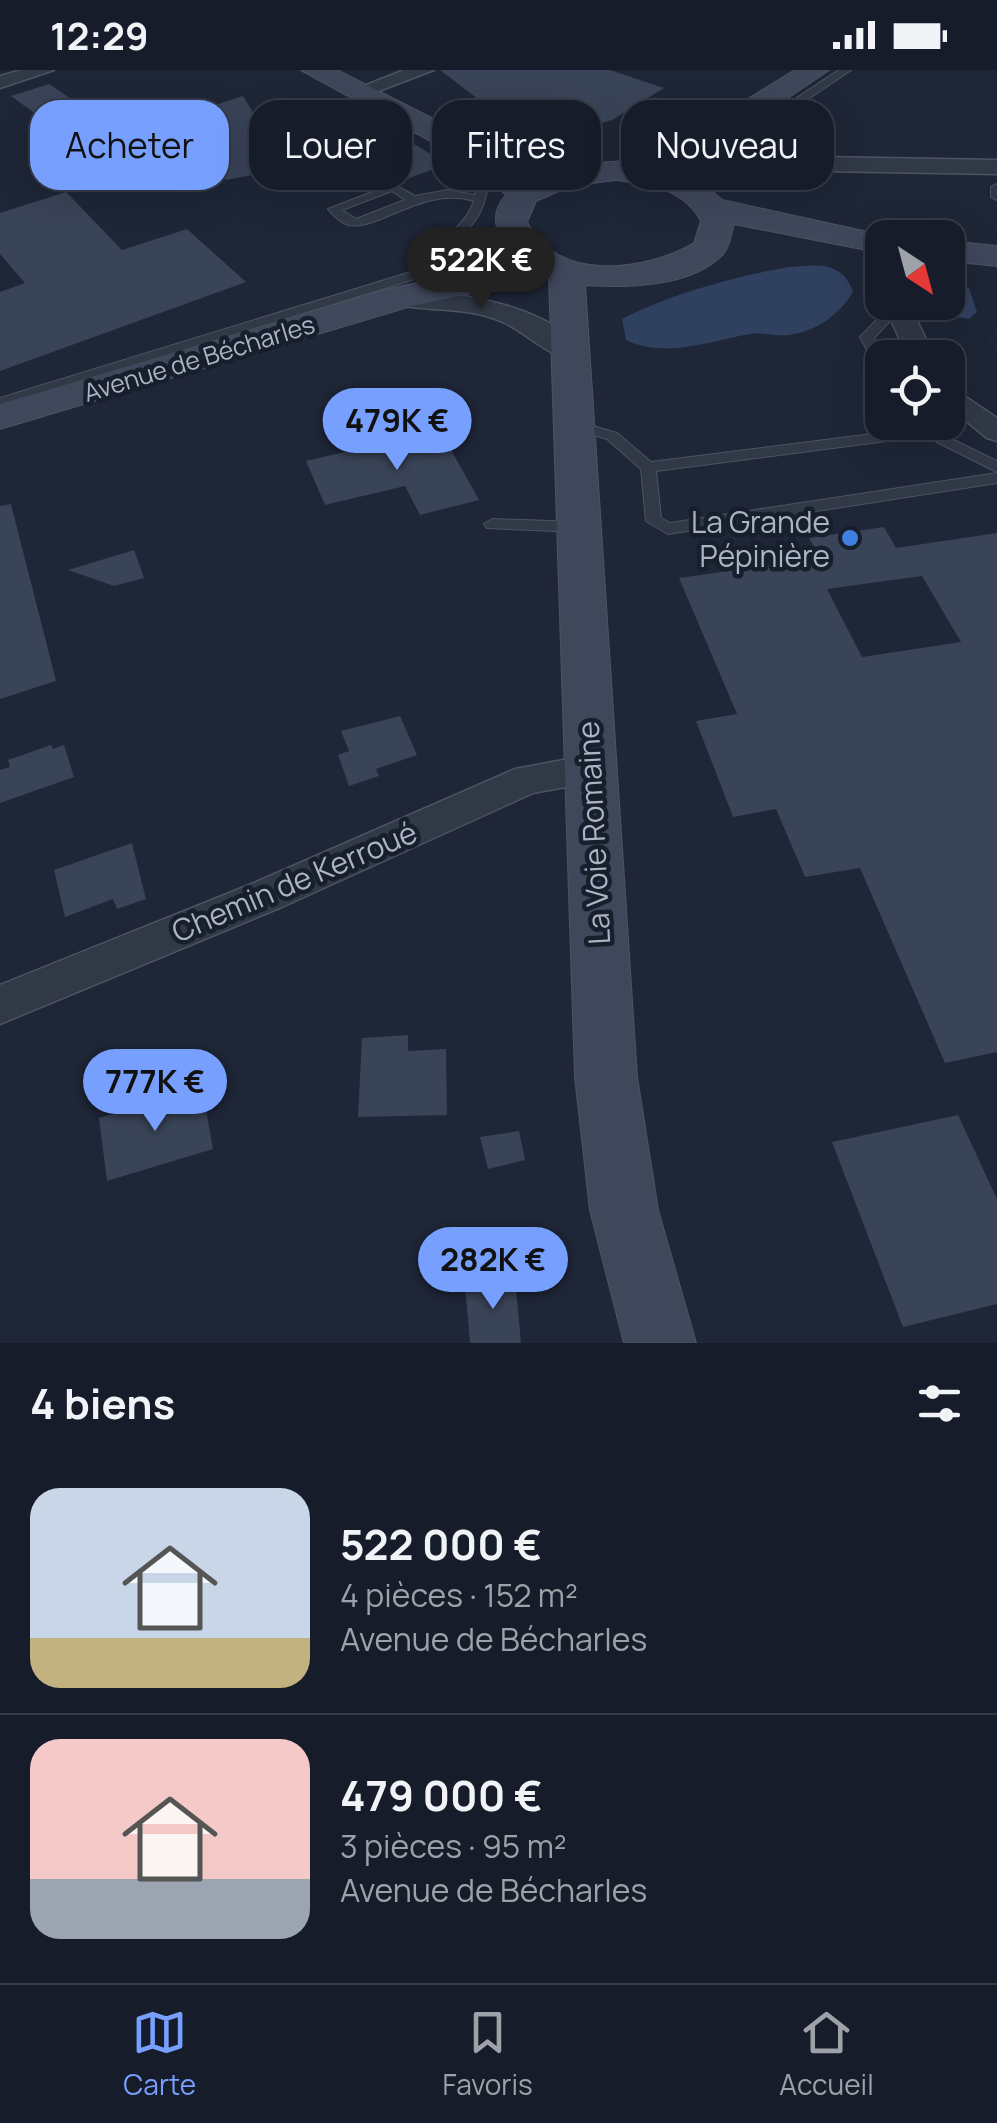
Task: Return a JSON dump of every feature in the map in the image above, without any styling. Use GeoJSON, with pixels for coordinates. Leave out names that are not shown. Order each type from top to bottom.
{"type":"FeatureCollection","features":[{"type":"Feature","properties":{"kind":"main road"},"geometry":{"type":"LineString","coordinates":[[315,70],[432,129]]}},
{"type":"Feature","properties":{"kind":"main road"},"geometry":{"type":"LineString","coordinates":[[769,100],[815,70]]}},
{"type":"Feature","properties":{"kind":"main road"},"geometry":{"type":"LineString","coordinates":[[520,190],[524,195]]}},
{"type":"Feature","properties":{"kind":"main road"},"geometry":{"type":"LineString","coordinates":[[531,190],[512,213],[512,228],[565,300],[613,276],[672,270],[710,248],[718,234],[701,190]]}},
{"type":"Feature","properties":{"kind":"main road"},"geometry":{"type":"LineString","coordinates":[[680,190],[779,226],[865,248]]}},
{"type":"Feature","properties":{"kind":"main road","name":"Avenue de Bécharles"},"geometry":{"type":"LineString","coordinates":[[0,416],[398,298],[465,269],[512,228]]}},
{"type":"Feature","properties":{"kind":"main road"},"geometry":{"type":"LineString","coordinates":[[710,248],[865,252]]}},
{"type":"Feature","properties":{"kind":"main road","name":"Avenue de Bécharles"},"geometry":{"type":"LineString","coordinates":[[398,298],[565,300]]}},
{"type":"Feature","properties":{"kind":"main road","name":"La Voie Romaine"},"geometry":{"type":"LineString","coordinates":[[565,300],[612,1135],[624,1210],[660,1343]]}},
{"type":"Feature","properties":{"kind":"street"},"geometry":{"type":"LineString","coordinates":[[0,82],[44,70]]}},
{"type":"Feature","properties":{"kind":"street"},"geometry":{"type":"LineString","coordinates":[[356,93],[410,72]]}},
{"type":"Feature","properties":{"kind":"street"},"geometry":{"type":"LineString","coordinates":[[834,164],[997,167]]}},
{"type":"Feature","properties":{"kind":"street","name":"Avenue de Bécharles"},"geometry":{"type":"LineString","coordinates":[[398,298],[462,300],[504,310],[565,300]]}},
{"type":"Feature","properties":{"kind":"street"},"geometry":{"type":"LineString","coordinates":[[965,407],[997,432]]}},
{"type":"Feature","properties":{"kind":"street","name":"Chemin de Kerroué"},"geometry":{"type":"LineString","coordinates":[[0,1005],[268,895],[528,779],[590,770]]}},
{"type":"Feature","properties":{"kind":"lane"},"geometry":{"type":"LineString","coordinates":[[801,100],[846,70]]}},
{"type":"Feature","properties":{"kind":"lane"},"geometry":{"type":"LineString","coordinates":[[415,201],[393,187],[334,212],[357,222],[451,190],[481,200]]}},
{"type":"Feature","properties":{"kind":"lane"},"geometry":{"type":"LineString","coordinates":[[997,187],[997,197]]}},
{"type":"Feature","properties":{"kind":"lane"},"geometry":{"type":"LineString","coordinates":[[0,402],[417,274],[416,263],[456,239],[481,200],[481,190]]}},
{"type":"Feature","properties":{"kind":"lane"},"geometry":{"type":"LineString","coordinates":[[868,340],[866,336],[881,320]]}},
{"type":"Feature","properties":{"kind":"lane"},"geometry":{"type":"LineString","coordinates":[[572,424],[612,436],[648,467],[654,521],[668,529],[997,478]]}},
{"type":"Feature","properties":{"kind":"lane"},"geometry":{"type":"LineString","coordinates":[[648,467],[865,436]]}},
{"type":"Feature","properties":{"kind":"lane"},"geometry":{"type":"LineString","coordinates":[[948,440],[997,467]]}},
{"type":"Feature","properties":{"kind":"lane"},"geometry":{"type":"LineString","coordinates":[[492,524],[579,527]]}},
{"type":"Feature","properties":{"kind":"water"},"geometry":{"type":"Polygon","coordinates":[[[790,267],[836,270],[853,292],[826,321],[799,333],[750,334],[673,348],[626,340],[622,319],[639,310],[704,287],[790,267]]]}},
{"type":"Feature","properties":{"kind":"water"},"geometry":{"type":"Polygon","coordinates":[[[965,287],[969,288],[977,312],[965,318],[965,287]]]}},
{"type":"Feature","properties":{"kind":"building"},"geometry":{"type":"Polygon","coordinates":[[[440,70],[610,70],[664,88],[644,100],[621,100],[621,114],[601,123],[601,100],[479,100],[440,70]]]}},
{"type":"Feature","properties":{"kind":"building"},"geometry":{"type":"Polygon","coordinates":[[[49,84],[73,100],[30,100],[30,110],[11,96],[49,84]]]}},
{"type":"Feature","properties":{"kind":"building"},"geometry":{"type":"Polygon","coordinates":[[[243,96],[249,106],[249,176],[229,179],[229,101],[243,96]]]}},
{"type":"Feature","properties":{"kind":"building"},"geometry":{"type":"Polygon","coordinates":[[[412,144],[432,155],[432,170],[412,177],[412,144]]]}},
{"type":"Feature","properties":{"kind":"building"},"geometry":{"type":"Polygon","coordinates":[[[66,192],[122,250],[187,229],[246,282],[0,371],[0,292],[25,283],[0,254],[0,213],[66,192]]]}},
{"type":"Feature","properties":{"kind":"building"},"geometry":{"type":"Polygon","coordinates":[[[440,430],[479,500],[420,515],[405,486],[325,505],[306,461],[440,430]]]}},
{"type":"Feature","properties":{"kind":"building"},"geometry":{"type":"Polygon","coordinates":[[[11,504],[56,681],[0,699],[0,506],[11,504]]]}},
{"type":"Feature","properties":{"kind":"building"},"geometry":{"type":"Polygon","coordinates":[[[884,527],[896,548],[997,533],[997,1052],[945,1063],[860,868],[805,877],[776,809],[733,817],[696,721],[737,714],[679,578],[820,558],[809,538],[884,527]],[[922,576],[827,589],[862,657],[961,642],[922,576]]]}},
{"type":"Feature","properties":{"kind":"building"},"geometry":{"type":"Polygon","coordinates":[[[134,550],[144,578],[114,586],[68,570],[134,550]]]}},
{"type":"Feature","properties":{"kind":"building"},"geometry":{"type":"Polygon","coordinates":[[[400,716],[417,755],[376,769],[379,776],[349,786],[338,755],[349,751],[341,731],[400,716]]]}},
{"type":"Feature","properties":{"kind":"building"},"geometry":{"type":"Polygon","coordinates":[[[51,745],[53,749],[64,745],[74,777],[0,803],[0,770],[10,767],[8,760],[51,745]]]}},
{"type":"Feature","properties":{"kind":"building"},"geometry":{"type":"Polygon","coordinates":[[[132,843],[146,899],[117,909],[113,899],[65,917],[54,870],[132,843]]]}},
{"type":"Feature","properties":{"kind":"building"},"geometry":{"type":"Polygon","coordinates":[[[408,1035],[408,1051],[446,1049],[447,1115],[358,1117],[362,1038],[408,1035]]]}},
{"type":"Feature","properties":{"kind":"building"},"geometry":{"type":"Polygon","coordinates":[[[202,1087],[213,1149],[107,1181],[99,1118],[202,1087]]]}},
{"type":"Feature","properties":{"kind":"building"},"geometry":{"type":"Polygon","coordinates":[[[958,1115],[997,1199],[997,1304],[903,1327],[832,1142],[958,1115]]]}},
{"type":"Feature","properties":{"kind":"building"},"geometry":{"type":"Polygon","coordinates":[[[519,1131],[525,1160],[488,1169],[480,1137],[519,1131]]]}},
{"type":"Feature","properties":{"kind":"building"},"geometry":{"type":"Polygon","coordinates":[[[515,1278],[521,1343],[470,1343],[465,1285],[515,1278]]]}},
{"type":"Feature","properties":{"kind":"place","name":"La Grande Pépinière"},"geometry":{"type":"Point","coordinates":[850,538]}}]}
